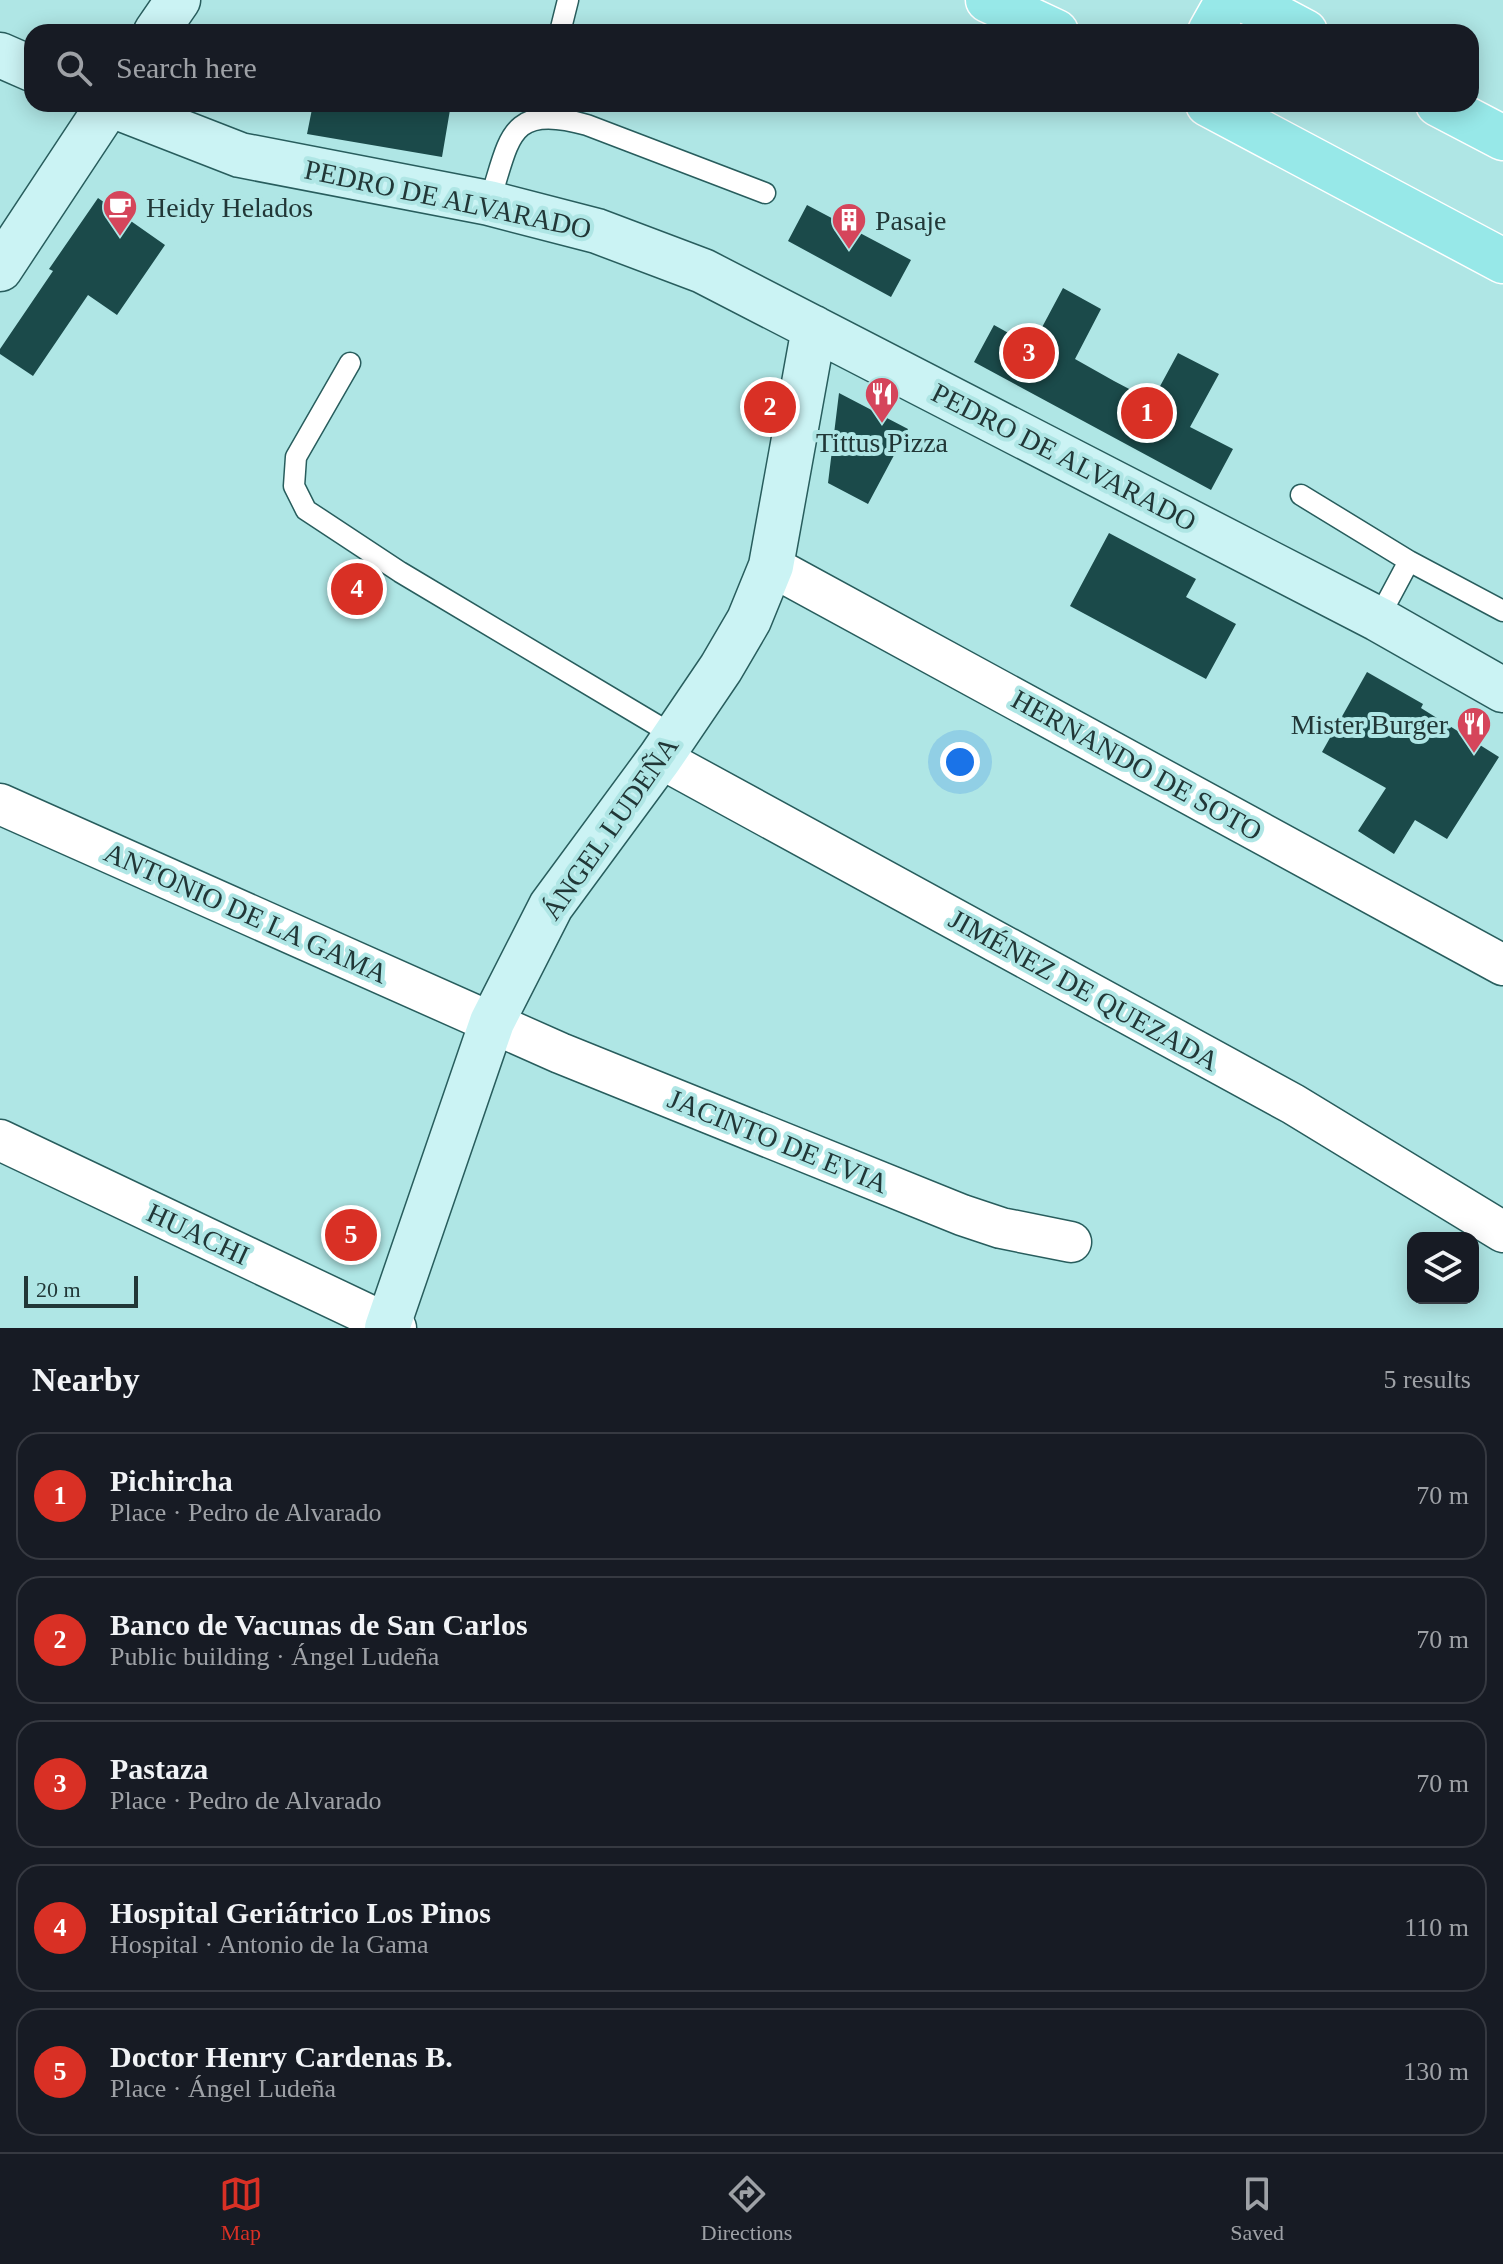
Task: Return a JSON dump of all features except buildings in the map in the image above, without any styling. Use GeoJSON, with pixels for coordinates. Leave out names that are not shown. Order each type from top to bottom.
{"type":"FeatureCollection","features":[{"type":"Feature","properties":{"kind":"main road"},"geometry":{"type":"LineString","coordinates":[[988,0],[1039,24]]}},
{"type":"Feature","properties":{"kind":"main road"},"geometry":{"type":"LineString","coordinates":[[1214,24],[1228,0]]}},
{"type":"Feature","properties":{"kind":"main road"},"geometry":{"type":"LineString","coordinates":[[1245,0],[1290,24]]}},
{"type":"Feature","properties":{"kind":"main road"},"geometry":{"type":"LineString","coordinates":[[1223,112],[1503,261]]}},
{"type":"Feature","properties":{"kind":"main road"},"geometry":{"type":"LineString","coordinates":[[1453,112],[1503,138]]}},
{"type":"Feature","properties":{"kind":"street"},"geometry":{"type":"LineString","coordinates":[[162,24],[178,0]]}},
{"type":"Feature","properties":{"kind":"street"},"geometry":{"type":"LineString","coordinates":[[0,55],[24,66]]}},
{"type":"Feature","properties":{"kind":"street"},"geometry":{"type":"LineString","coordinates":[[0,269],[104,112]]}},
{"type":"Feature","properties":{"kind":"street","name":"PEDRO DE ALVARADO"},"geometry":{"type":"LineString","coordinates":[[130,112],[240,155],[489,203],[597,231],[703,271],[1378,619],[1503,690]]}},
{"type":"Feature","properties":{"kind":"street","name":"ÁNGEL LUDEÑA"},"geometry":{"type":"LineString","coordinates":[[391,1327],[492,1022],[551,906],[667,747],[721,668],[749,620],[771,566],[814,328]]}},
{"type":"Feature","properties":{"kind":"street","name":"HERNANDO DE SOTO"},"geometry":{"type":"LineString","coordinates":[[771,566],[1503,965]]}},
{"type":"Feature","properties":{"kind":"street","name":"JIMÉNEZ DE QUEZADA"},"geometry":{"type":"LineString","coordinates":[[667,747],[1293,1104],[1503,1232]]}},
{"type":"Feature","properties":{"kind":"street","name":"ANTONIO DE LA GAMA"},"geometry":{"type":"LineString","coordinates":[[0,804],[492,1022]]}},
{"type":"Feature","properties":{"kind":"street","name":"JACINTO DE EVIA"},"geometry":{"type":"LineString","coordinates":[[492,1022],[560,1053],[962,1215],[1001,1228],[1071,1242]]}},
{"type":"Feature","properties":{"kind":"street","name":"HUACHI"},"geometry":{"type":"LineString","coordinates":[[0,1140],[391,1327]]}},
{"type":"Feature","properties":{"kind":"lane"},"geometry":{"type":"LineString","coordinates":[[562,24],[568,0]]}},
{"type":"Feature","properties":{"kind":"lane"},"geometry":{"type":"LineString","coordinates":[[489,203],[512,132],[534,118],[551,112]]}},
{"type":"Feature","properties":{"kind":"lane"},"geometry":{"type":"LineString","coordinates":[[562,112],[765,193]]}},
{"type":"Feature","properties":{"kind":"lane"},"geometry":{"type":"LineString","coordinates":[[350,363],[296,457],[294,486],[306,510],[667,747]]}},
{"type":"Feature","properties":{"kind":"lane"},"geometry":{"type":"LineString","coordinates":[[1301,495],[1409,561],[1503,611]]}},
{"type":"Feature","properties":{"kind":"lane"},"geometry":{"type":"LineString","coordinates":[[1378,619],[1409,561]]}},
{"type":"Feature","properties":{"kind":"place","name":"Heidy Helados"},"geometry":{"type":"Point","coordinates":[120,238]}},
{"type":"Feature","properties":{"kind":"place","name":"Pasaje"},"geometry":{"type":"Point","coordinates":[849,251]}},
{"type":"Feature","properties":{"kind":"place","name":"Pastaza"},"geometry":{"type":"Point","coordinates":[1029,353]}},
{"type":"Feature","properties":{"kind":"place","name":"Banco de Vacunas de San Carlos"},"geometry":{"type":"Point","coordinates":[770,407]}},
{"type":"Feature","properties":{"kind":"place","name":"Pichircha"},"geometry":{"type":"Point","coordinates":[1147,413]}},
{"type":"Feature","properties":{"kind":"place","name":"Tittus Pizza"},"geometry":{"type":"Point","coordinates":[882,425]}},
{"type":"Feature","properties":{"kind":"place","name":"Hospital Geriátrico Los Pinos"},"geometry":{"type":"Point","coordinates":[357,589]}},
{"type":"Feature","properties":{"kind":"place","name":"Mister Burger"},"geometry":{"type":"Point","coordinates":[1474,755]}},
{"type":"Feature","properties":{"kind":"place","name":"Doctor Henry Cardenas B."},"geometry":{"type":"Point","coordinates":[351,1235]}}]}
